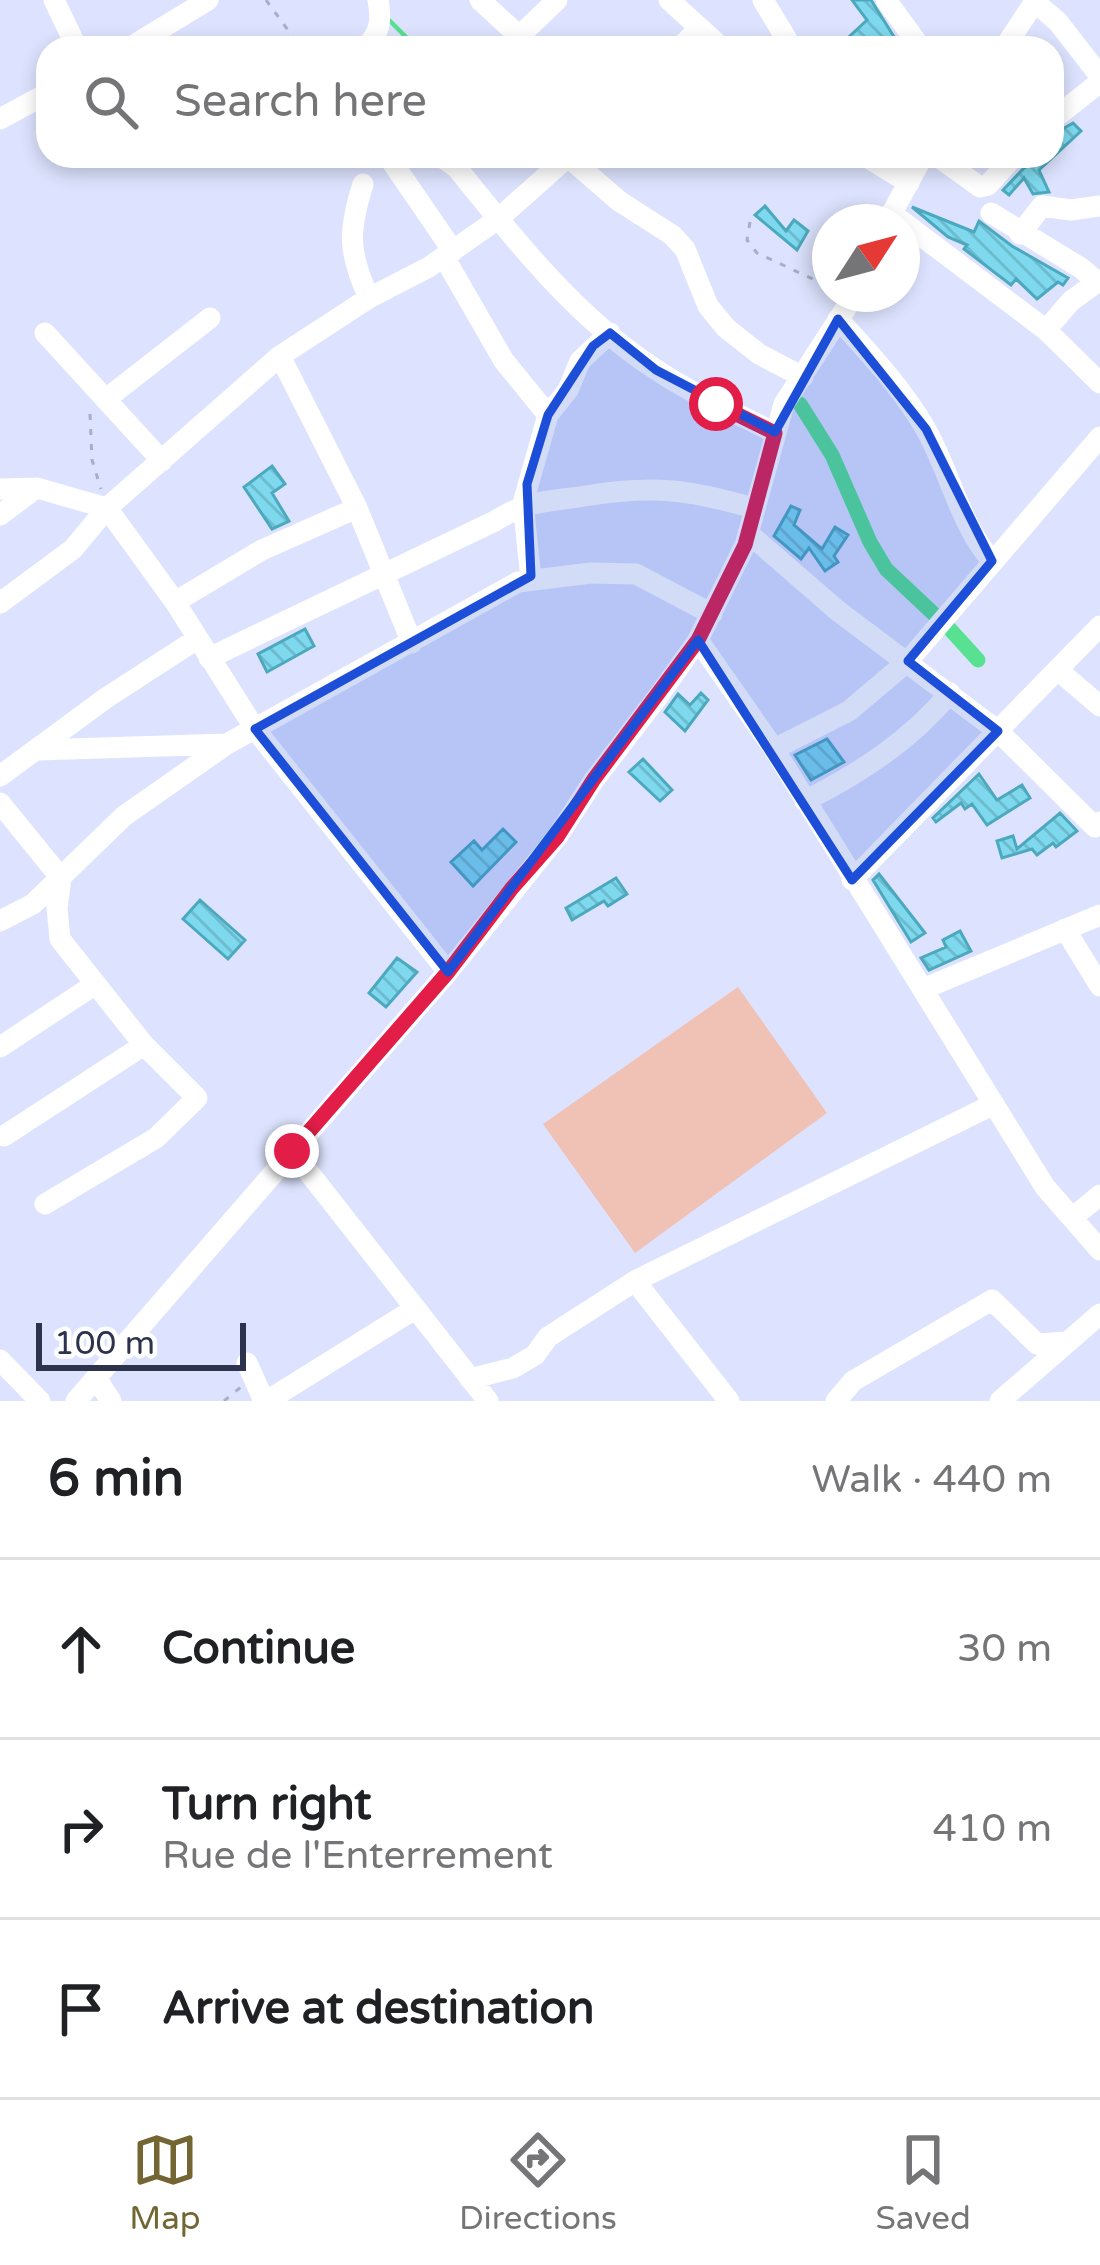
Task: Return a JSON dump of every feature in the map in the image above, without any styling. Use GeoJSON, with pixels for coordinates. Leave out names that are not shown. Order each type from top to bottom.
{"type":"FeatureCollection","features":[{"type":"Feature","properties":{"kind":"street"},"geometry":{"type":"LineString","coordinates":[[54,0],[71,36]]}},
{"type":"Feature","properties":{"kind":"street"},"geometry":{"type":"LineString","coordinates":[[149,36],[208,0]]}},
{"type":"Feature","properties":{"kind":"street"},"geometry":{"type":"LineString","coordinates":[[377,36],[378,0]]}},
{"type":"Feature","properties":{"kind":"street"},"geometry":{"type":"LineString","coordinates":[[480,0],[511,36]]}},
{"type":"Feature","properties":{"kind":"street"},"geometry":{"type":"LineString","coordinates":[[527,36],[557,0]]}},
{"type":"Feature","properties":{"kind":"street"},"geometry":{"type":"LineString","coordinates":[[669,0],[709,36]]}},
{"type":"Feature","properties":{"kind":"street"},"geometry":{"type":"LineString","coordinates":[[763,0],[785,36]]}},
{"type":"Feature","properties":{"kind":"street"},"geometry":{"type":"LineString","coordinates":[[886,0],[912,36]]}},
{"type":"Feature","properties":{"kind":"street"},"geometry":{"type":"LineString","coordinates":[[1012,36],[1035,1],[1098,68],[1064,107]]}},
{"type":"Feature","properties":{"kind":"street"},"geometry":{"type":"LineString","coordinates":[[692,36],[700,28]]}},
{"type":"Feature","properties":{"kind":"street"},"geometry":{"type":"LineString","coordinates":[[0,119],[36,100]]}},
{"type":"Feature","properties":{"kind":"street"},"geometry":{"type":"LineString","coordinates":[[399,168],[504,361],[548,415]]}},
{"type":"Feature","properties":{"kind":"street"},"geometry":{"type":"LineString","coordinates":[[458,168],[537,265],[610,333],[656,370],[775,433]]}},
{"type":"Feature","properties":{"kind":"street"},"geometry":{"type":"LineString","coordinates":[[0,603],[73,549],[106,508],[280,356],[369,298],[449,254],[498,219],[555,168]]}},
{"type":"Feature","properties":{"kind":"street"},"geometry":{"type":"LineString","coordinates":[[581,168],[685,249],[708,306],[726,328],[803,377]]}},
{"type":"Feature","properties":{"kind":"street"},"geometry":{"type":"LineString","coordinates":[[885,168],[909,183]]}},
{"type":"Feature","properties":{"kind":"street"},"geometry":{"type":"LineString","coordinates":[[897,204],[916,168]]}},
{"type":"Feature","properties":{"kind":"street"},"geometry":{"type":"LineString","coordinates":[[954,168],[980,187],[1003,168]]}},
{"type":"Feature","properties":{"kind":"street"},"geometry":{"type":"LineString","coordinates":[[363,184],[351,222],[353,262],[369,298]]}},
{"type":"Feature","properties":{"kind":"street"},"geometry":{"type":"LineString","coordinates":[[1020,233],[1042,206],[1071,210],[1100,206]]}},
{"type":"Feature","properties":{"kind":"street"},"geometry":{"type":"LineString","coordinates":[[991,213],[1098,281],[1046,330]]}},
{"type":"Feature","properties":{"kind":"street"},"geometry":{"type":"LineString","coordinates":[[920,239],[1046,330],[1100,383]]}},
{"type":"Feature","properties":{"kind":"street"},"geometry":{"type":"LineString","coordinates":[[76,1401],[448,972],[557,837],[594,779],[698,640],[748,533],[784,404],[843,312]]}},
{"type":"Feature","properties":{"kind":"street"},"geometry":{"type":"LineString","coordinates":[[98,407],[210,318]]}},
{"type":"Feature","properties":{"kind":"street"},"geometry":{"type":"LineString","coordinates":[[838,319],[885,371],[926,429],[977,544],[992,560]]}},
{"type":"Feature","properties":{"kind":"street"},"geometry":{"type":"LineString","coordinates":[[45,333],[98,407],[162,461]]}},
{"type":"Feature","properties":{"kind":"street"},"geometry":{"type":"LineString","coordinates":[[531,579],[523,503],[548,415],[568,390],[580,361],[610,333]]}},
{"type":"Feature","properties":{"kind":"street"},"geometry":{"type":"LineString","coordinates":[[280,356],[357,508],[412,644]]}},
{"type":"Feature","properties":{"kind":"street"},"geometry":{"type":"LineString","coordinates":[[774,749],[850,711],[908,661],[1100,437]]}},
{"type":"Feature","properties":{"kind":"street"},"geometry":{"type":"LineString","coordinates":[[0,515],[37,488]]}},
{"type":"Feature","properties":{"kind":"street"},"geometry":{"type":"LineString","coordinates":[[0,489],[37,488],[106,508],[175,602],[255,729],[448,972]]}},
{"type":"Feature","properties":{"kind":"street"},"geometry":{"type":"LineString","coordinates":[[0,776],[106,698],[203,648],[495,521],[523,503],[643,488],[716,497],[753,508]]}},
{"type":"Feature","properties":{"kind":"street"},"geometry":{"type":"LineString","coordinates":[[175,602],[262,550],[357,508]]}},
{"type":"Feature","properties":{"kind":"street"},"geometry":{"type":"LineString","coordinates":[[748,533],[838,611],[998,731],[1098,827]]}},
{"type":"Feature","properties":{"kind":"street"},"geometry":{"type":"LineString","coordinates":[[0,921],[33,904],[124,816],[227,744],[412,644],[486,598],[531,579],[636,574],[712,614]]}},
{"type":"Feature","properties":{"kind":"street"},"geometry":{"type":"LineString","coordinates":[[852,880],[1100,626]]}},
{"type":"Feature","properties":{"kind":"street"},"geometry":{"type":"LineString","coordinates":[[698,640],[774,749],[1045,1187],[1100,1250]]}},
{"type":"Feature","properties":{"kind":"street"},"geometry":{"type":"LineString","coordinates":[[1059,671],[1100,706]]}},
{"type":"Feature","properties":{"kind":"street"},"geometry":{"type":"LineString","coordinates":[[805,800],[882,756],[925,724],[950,693]]}},
{"type":"Feature","properties":{"kind":"street"},"geometry":{"type":"LineString","coordinates":[[38,750],[227,744]]}},
{"type":"Feature","properties":{"kind":"street"},"geometry":{"type":"LineString","coordinates":[[0,803],[61,878],[60,940],[144,1045],[197,1098],[156,1138],[45,1204]]}},
{"type":"Feature","properties":{"kind":"street"},"geometry":{"type":"LineString","coordinates":[[923,989],[1100,915]]}},
{"type":"Feature","properties":{"kind":"street"},"geometry":{"type":"LineString","coordinates":[[1065,929],[1100,986]]}},
{"type":"Feature","properties":{"kind":"street"},"geometry":{"type":"LineString","coordinates":[[0,1047],[94,985]]}},
{"type":"Feature","properties":{"kind":"street"},"geometry":{"type":"LineString","coordinates":[[4,1136],[144,1045]]}},
{"type":"Feature","properties":{"kind":"street"},"geometry":{"type":"LineString","coordinates":[[470,1379],[524,1362],[548,1337],[635,1281],[994,1104]]}},
{"type":"Feature","properties":{"kind":"street"},"geometry":{"type":"LineString","coordinates":[[292,1151],[488,1401]]}},
{"type":"Feature","properties":{"kind":"street"},"geometry":{"type":"LineString","coordinates":[[1072,1218],[1100,1195]]}},
{"type":"Feature","properties":{"kind":"street"},"geometry":{"type":"LineString","coordinates":[[635,1281],[729,1401]]}},
{"type":"Feature","properties":{"kind":"street"},"geometry":{"type":"LineString","coordinates":[[836,1401],[854,1381],[992,1300],[1037,1344],[1068,1342]]}},
{"type":"Feature","properties":{"kind":"street"},"geometry":{"type":"LineString","coordinates":[[250,1371],[265,1401],[413,1310]]}},
{"type":"Feature","properties":{"kind":"street"},"geometry":{"type":"LineString","coordinates":[[1000,1401],[1100,1314]]}},
{"type":"Feature","properties":{"kind":"street"},"geometry":{"type":"LineString","coordinates":[[0,1360],[40,1401]]}},
{"type":"Feature","properties":{"kind":"street"},"geometry":{"type":"LineString","coordinates":[[96,1378],[111,1401]]}},
{"type":"Feature","properties":{"kind":"path"},"geometry":{"type":"LineString","coordinates":[[266,0],[292,36]]}},
{"type":"Feature","properties":{"kind":"path"},"geometry":{"type":"LineString","coordinates":[[750,222],[747,240],[757,253],[812,279]]}},
{"type":"Feature","properties":{"kind":"path"},"geometry":{"type":"LineString","coordinates":[[98,407],[92,460],[106,508]]}},
{"type":"Feature","properties":{"kind":"path"},"geometry":{"type":"LineString","coordinates":[[224,1401],[250,1371]]}},
{"type":"Feature","properties":{"kind":"highlighted area"},"geometry":{"type":"Polygon","coordinates":[[[838,319],[926,429],[992,561],[908,661],[998,731],[852,880],[698,640],[448,972],[255,729],[531,576],[527,484],[548,415],[593,346],[610,333],[656,370],[775,432],[838,319]]]}},
{"type":"Feature","properties":{"kind":"shaded area"},"geometry":{"type":"Polygon","coordinates":[[[738,987],[827,1113],[635,1253],[543,1124],[738,987]]]}},
{"type":"Feature","properties":{"kind":"building"},"geometry":{"type":"Polygon","coordinates":[[[852,0],[871,0],[894,36],[850,36],[867,20],[852,0]]]}},
{"type":"Feature","properties":{"kind":"building"},"geometry":{"type":"Polygon","coordinates":[[[1073,123],[1081,131],[1064,147],[1064,128],[1073,123]]]}},
{"type":"Feature","properties":{"kind":"building"},"geometry":{"type":"Polygon","coordinates":[[[1041,168],[1049,192],[1033,194],[1024,178],[1009,195],[1003,190],[1023,169],[1041,168]]]}},
{"type":"Feature","properties":{"kind":"building"},"geometry":{"type":"Polygon","coordinates":[[[765,206],[786,231],[794,220],[808,231],[797,250],[755,215],[765,206]]]}},
{"type":"Feature","properties":{"kind":"building"},"geometry":{"type":"Polygon","coordinates":[[[920,210],[974,232],[979,221],[1068,278],[1037,299],[1016,279],[1011,285],[964,249],[967,245],[948,237],[920,210]]]}},
{"type":"Feature","properties":{"kind":"building"},"geometry":{"type":"Polygon","coordinates":[[[272,466],[285,484],[272,493],[289,521],[272,529],[244,487],[272,466]]]}},
{"type":"Feature","properties":{"kind":"building"},"geometry":{"type":"Polygon","coordinates":[[[791,506],[800,510],[794,525],[822,549],[835,527],[848,535],[834,556],[838,562],[825,571],[809,548],[801,559],[774,536],[791,506]]]}},
{"type":"Feature","properties":{"kind":"building"},"geometry":{"type":"Polygon","coordinates":[[[305,629],[314,646],[267,672],[258,654],[305,629]]]}},
{"type":"Feature","properties":{"kind":"building"},"geometry":{"type":"Polygon","coordinates":[[[701,693],[708,700],[685,731],[665,712],[678,694],[690,705],[701,693]]]}},
{"type":"Feature","properties":{"kind":"building"},"geometry":{"type":"Polygon","coordinates":[[[827,739],[844,762],[811,780],[795,755],[827,739]]]}},
{"type":"Feature","properties":{"kind":"building"},"geometry":{"type":"Polygon","coordinates":[[[643,759],[672,790],[660,801],[629,772],[643,759]]]}},
{"type":"Feature","properties":{"kind":"building"},"geometry":{"type":"Polygon","coordinates":[[[979,774],[997,800],[1022,785],[1030,798],[987,825],[972,804],[965,809],[961,803],[936,822],[933,818],[979,774]]]}},
{"type":"Feature","properties":{"kind":"building"},"geometry":{"type":"Polygon","coordinates":[[[1060,813],[1077,831],[1037,855],[1032,849],[1002,858],[997,841],[1013,836],[1017,849],[1060,813]]]}},
{"type":"Feature","properties":{"kind":"building"},"geometry":{"type":"Polygon","coordinates":[[[503,829],[516,842],[473,886],[451,862],[474,841],[482,850],[503,829]]]}},
{"type":"Feature","properties":{"kind":"building"},"geometry":{"type":"Polygon","coordinates":[[[879,874],[925,933],[911,942],[873,880],[879,874]]]}},
{"type":"Feature","properties":{"kind":"building"},"geometry":{"type":"Polygon","coordinates":[[[616,878],[627,894],[572,920],[566,908],[616,878]]]}},
{"type":"Feature","properties":{"kind":"building"},"geometry":{"type":"Polygon","coordinates":[[[200,900],[245,940],[228,959],[183,919],[200,900]]]}},
{"type":"Feature","properties":{"kind":"building"},"geometry":{"type":"Polygon","coordinates":[[[960,931],[971,951],[929,970],[921,958],[946,947],[943,940],[960,931]]]}},
{"type":"Feature","properties":{"kind":"building"},"geometry":{"type":"Polygon","coordinates":[[[397,958],[417,972],[386,1007],[369,993],[397,958]]]}},
{"type":"Feature","properties":{"kind":"waterway"},"geometry":{"type":"LineString","coordinates":[[387,18],[405,36]]}},
{"type":"Feature","properties":{"kind":"waterway"},"geometry":{"type":"LineString","coordinates":[[800,404],[832,455],[886,569],[937,617]]}},
{"type":"Feature","properties":{"kind":"waterway"},"geometry":{"type":"LineString","coordinates":[[948,627],[978,660]]}},
{"type":"Feature","properties":{"kind":"route"},"geometry":{"type":"LineString","coordinates":[[292,1151],[448,972],[557,837],[594,779],[698,640],[745,545],[775,433],[716,404]]}}]}
